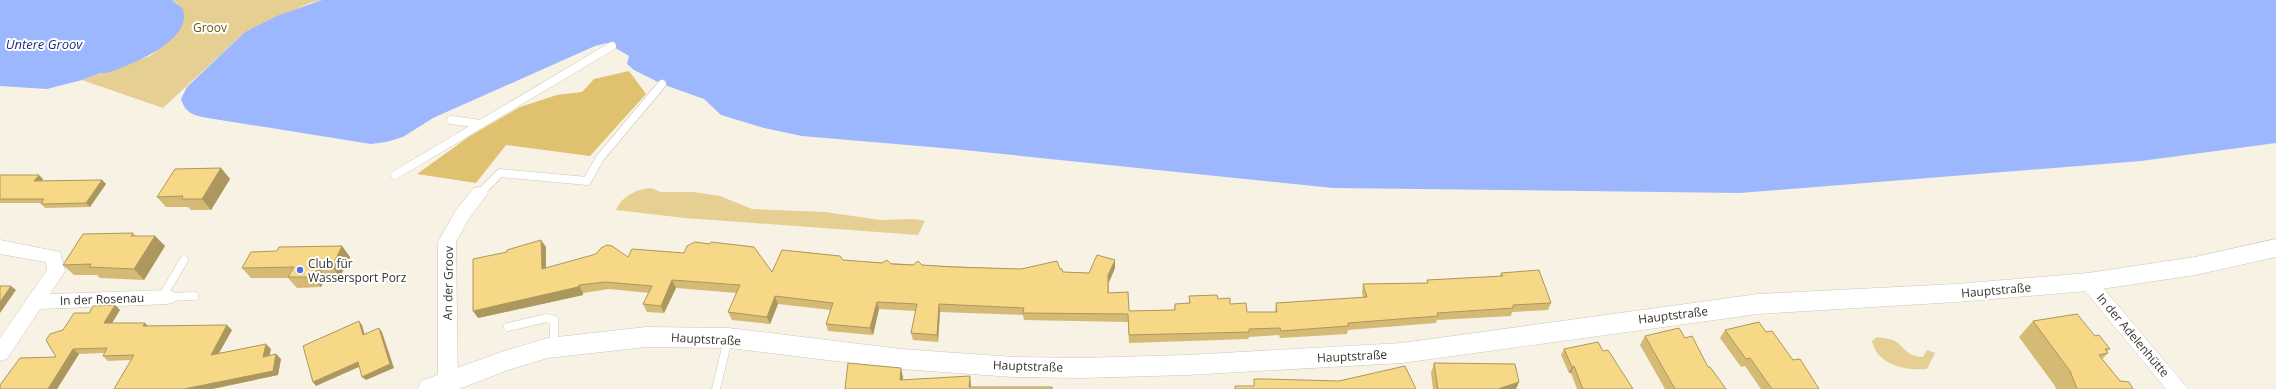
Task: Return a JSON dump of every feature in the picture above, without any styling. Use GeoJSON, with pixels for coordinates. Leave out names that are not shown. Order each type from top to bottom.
{"type":"FeatureCollection","features":[{"type":"Feature","properties":{"kind":"main road","name":"Hauptstraße"},"geometry":{"type":"LineString","coordinates":[[441,387],[504,361],[554,348],[646,337],[729,338],[901,359],[1012,367],[1081,368],[1187,365],[1402,353],[1758,304],[1956,293],[2088,282],[2195,266],[2276,248]]}},
{"type":"Feature","properties":{"kind":"street","name":"An der Groov"},"geometry":{"type":"LineString","coordinates":[[441,387],[448,242],[462,215],[480,193]]}},
{"type":"Feature","properties":{"kind":"street","name":"In der Rosenau"},"geometry":{"type":"LineString","coordinates":[[0,247],[54,257],[56,271],[0,353]]}},
{"type":"Feature","properties":{"kind":"street","name":"In der Adelenhütte"},"geometry":{"type":"LineString","coordinates":[[2088,282],[2178,389]]}},
{"type":"Feature","properties":{"kind":"street","name":"In der Rosenau"},"geometry":{"type":"LineString","coordinates":[[36,302],[165,297]]}},
{"type":"Feature","properties":{"kind":"lane"},"geometry":{"type":"LineString","coordinates":[[395,175],[612,46]]}},
{"type":"Feature","properties":{"kind":"lane"},"geometry":{"type":"LineString","coordinates":[[480,193],[500,172],[586,181],[600,158],[662,84]]}},
{"type":"Feature","properties":{"kind":"lane"},"geometry":{"type":"LineString","coordinates":[[451,120],[481,124]]}},
{"type":"Feature","properties":{"kind":"lane"},"geometry":{"type":"LineString","coordinates":[[184,260],[165,297],[194,296]]}},
{"type":"Feature","properties":{"kind":"lane"},"geometry":{"type":"LineString","coordinates":[[508,327],[546,318],[554,320],[554,348]]}},
{"type":"Feature","properties":{"kind":"lane"},"geometry":{"type":"LineString","coordinates":[[716,389],[721,362],[729,338]]}},
{"type":"Feature","properties":{"kind":"green space","name":"Groov"},"geometry":{"type":"Polygon","coordinates":[[[172,0],[322,0],[310,3],[245,32],[163,108],[82,80],[150,56],[166,44],[178,4],[172,0]]]}},
{"type":"Feature","properties":{"kind":"green space"},"geometry":{"type":"Polygon","coordinates":[[[651,188],[661,192],[693,192],[720,196],[752,209],[825,212],[880,220],[915,219],[925,221],[918,235],[685,218],[616,210],[622,201],[630,194],[651,188]]]}},
{"type":"Feature","properties":{"kind":"green space"},"geometry":{"type":"Polygon","coordinates":[[[1877,337],[1896,342],[1914,356],[1923,357],[1927,350],[1935,353],[1927,369],[1910,369],[1894,365],[1880,356],[1875,349],[1872,341],[1877,337]]]}},
{"type":"Feature","properties":{"kind":"shaded area"},"geometry":{"type":"Polygon","coordinates":[[[629,71],[646,94],[590,156],[506,145],[476,183],[417,174],[470,136],[520,107],[557,95],[582,92],[594,79],[629,71]]]}},
{"type":"Feature","properties":{"kind":"water","name":"Untere Groov"},"geometry":{"type":"Polygon","coordinates":[[[0,0],[172,0],[183,9],[184,21],[178,32],[169,42],[143,58],[107,73],[101,73],[82,80],[47,89],[0,86],[0,0]]]}},
{"type":"Feature","properties":{"kind":"water"},"geometry":{"type":"Polygon","coordinates":[[[322,0],[2276,0],[2276,143],[2141,161],[1740,193],[1333,188],[954,149],[802,136],[764,128],[721,115],[704,99],[662,84],[634,70],[627,64],[629,56],[607,43],[595,46],[433,118],[403,137],[386,142],[371,144],[208,118],[194,115],[185,108],[181,99],[187,87],[245,32],[277,16],[322,0]]]}},
{"type":"Feature","properties":{"kind":"building"},"geometry":{"type":"Polygon","coordinates":[[[221,168],[202,199],[182,199],[183,196],[157,197],[175,169],[221,168]]]}},
{"type":"Feature","properties":{"kind":"building"},"geometry":{"type":"Polygon","coordinates":[[[0,175],[39,175],[34,181],[102,180],[86,203],[41,204],[44,199],[0,199],[0,175]]]}},
{"type":"Feature","properties":{"kind":"building"},"geometry":{"type":"Polygon","coordinates":[[[133,233],[131,236],[155,236],[134,269],[89,267],[91,264],[63,265],[83,234],[133,233]]]}},
{"type":"Feature","properties":{"kind":"building"},"geometry":{"type":"Polygon","coordinates":[[[541,240],[542,269],[596,254],[601,248],[607,245],[612,246],[628,257],[632,249],[684,253],[687,246],[695,242],[710,244],[711,242],[754,247],[772,272],[782,250],[840,256],[843,260],[882,263],[887,260],[891,264],[913,265],[918,261],[922,265],[953,267],[1021,269],[1057,261],[1063,272],[1089,273],[1097,255],[1115,260],[1108,275],[1108,293],[1128,292],[1129,311],[1175,310],[1175,304],[1190,303],[1189,296],[1217,295],[1218,299],[1230,298],[1230,304],[1246,303],[1247,312],[1277,312],[1276,303],[1367,297],[1363,284],[1428,283],[1427,280],[1503,276],[1501,273],[1539,270],[1551,303],[1513,305],[1513,308],[1437,313],[1438,316],[1348,323],[1348,326],[1281,331],[1280,328],[1249,329],[1249,332],[1129,335],[1128,314],[1023,313],[1024,308],[939,304],[937,335],[911,333],[917,304],[877,302],[870,328],[826,324],[833,303],[775,296],[767,317],[728,312],[740,285],[672,280],[661,306],[643,304],[652,286],[605,282],[579,285],[578,287],[473,311],[473,259],[507,252],[507,250],[541,240]]]}},
{"type":"Feature","properties":{"kind":"building"},"geometry":{"type":"Polygon","coordinates":[[[342,246],[332,267],[318,267],[313,277],[288,277],[294,267],[242,268],[251,252],[277,251],[279,247],[342,246]]]}},
{"type":"Feature","properties":{"kind":"building"},"geometry":{"type":"Polygon","coordinates":[[[0,286],[11,286],[0,302],[0,286]]]}},
{"type":"Feature","properties":{"kind":"building"},"geometry":{"type":"Polygon","coordinates":[[[115,305],[104,323],[145,323],[143,326],[227,325],[211,355],[266,344],[263,357],[276,354],[273,371],[184,389],[114,389],[134,355],[103,356],[107,348],[73,349],[48,389],[0,389],[0,385],[20,358],[56,357],[46,340],[50,334],[63,330],[74,313],[89,313],[93,306],[115,305]]]}},
{"type":"Feature","properties":{"kind":"building"},"geometry":{"type":"Polygon","coordinates":[[[2077,314],[2095,336],[2099,335],[2110,349],[2105,349],[2108,353],[2099,355],[2120,381],[2129,382],[2133,389],[2077,389],[2070,371],[2033,321],[2077,314]]]}},
{"type":"Feature","properties":{"kind":"building"},"geometry":{"type":"Polygon","coordinates":[[[359,321],[363,335],[379,328],[390,364],[362,377],[358,362],[313,382],[303,346],[359,321]]]}},
{"type":"Feature","properties":{"kind":"building"},"geometry":{"type":"Polygon","coordinates":[[[1759,322],[1766,332],[1772,331],[1793,360],[1800,359],[1819,389],[1772,389],[1750,358],[1746,359],[1725,330],[1759,322]]]}},
{"type":"Feature","properties":{"kind":"building"},"geometry":{"type":"Polygon","coordinates":[[[1679,328],[1685,338],[1692,336],[1708,367],[1710,367],[1726,389],[1675,389],[1645,336],[1679,328]]]}},
{"type":"Feature","properties":{"kind":"building"},"geometry":{"type":"Polygon","coordinates":[[[1598,342],[1603,351],[1608,350],[1633,389],[1583,389],[1574,366],[1572,367],[1564,349],[1598,342]]]}},
{"type":"Feature","properties":{"kind":"building"},"geometry":{"type":"Polygon","coordinates":[[[848,363],[901,368],[900,380],[970,376],[969,387],[1052,387],[1052,389],[845,389],[848,363]]]}},
{"type":"Feature","properties":{"kind":"building"},"geometry":{"type":"Polygon","coordinates":[[[1434,363],[1515,364],[1519,382],[1498,389],[1438,389],[1434,363]]]}},
{"type":"Feature","properties":{"kind":"building"},"geometry":{"type":"Polygon","coordinates":[[[1405,366],[1416,389],[1235,389],[1235,386],[1254,386],[1254,379],[1339,381],[1405,366]]]}},
{"type":"Feature","properties":{"kind":"place","name":"Club für Wassersport Porz"},"geometry":{"type":"Point","coordinates":[300,270]}}]}
